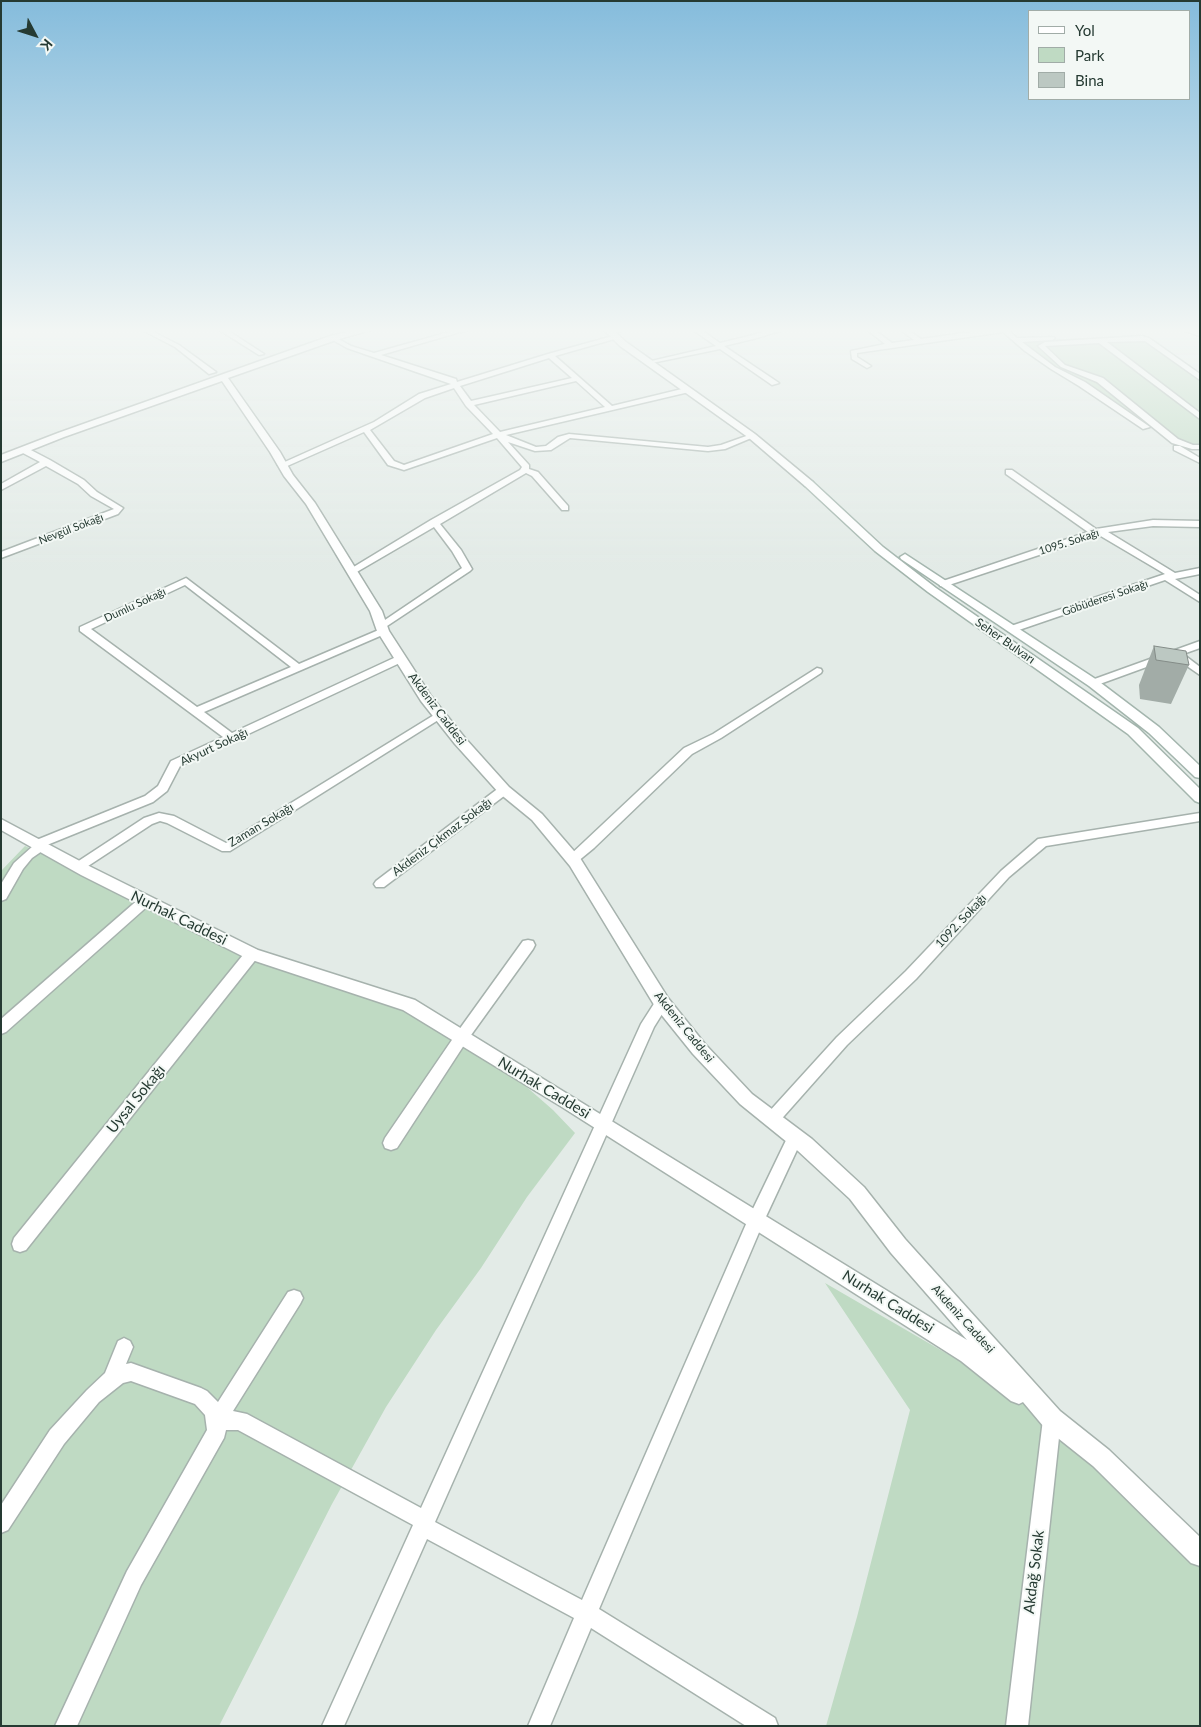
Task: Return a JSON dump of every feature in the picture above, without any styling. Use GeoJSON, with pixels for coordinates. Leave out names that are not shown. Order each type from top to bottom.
{"type":"FeatureCollection","features":[{"type":"Feature","properties":{"kind":"street"},"geometry":{"type":"LineString","coordinates":[[1,452],[121,409]]}},
{"type":"Feature","properties":{"kind":"street"},"geometry":{"type":"LineString","coordinates":[[1,459],[131,409]]}},
{"type":"Feature","properties":{"kind":"street","name":"Akdeniz Caddesi"},"geometry":{"type":"LineString","coordinates":[[242,409],[310,503],[376,612],[382,628],[400,659],[439,715],[504,790],[537,817],[573,859],[662,1003],[699,1049],[746,1099],[794,1137],[857,1193],[898,1246],[1052,1419],[1101,1458],[1200,1554]]}},
{"type":"Feature","properties":{"kind":"street"},"geometry":{"type":"LineString","coordinates":[[282,465],[377,424],[402,409]]}},
{"type":"Feature","properties":{"kind":"street"},"geometry":{"type":"LineString","coordinates":[[473,409],[526,467],[524,470]]}},
{"type":"Feature","properties":{"kind":"street"},"geometry":{"type":"LineString","coordinates":[[366,429],[391,463],[404,468],[498,435],[608,409]]}},
{"type":"Feature","properties":{"kind":"street","name":"Seher Bulvarı"},"geometry":{"type":"LineString","coordinates":[[713,409],[752,436],[809,484],[879,549],[932,590],[1133,731],[1200,798]]}},
{"type":"Feature","properties":{"kind":"street"},"geometry":{"type":"LineString","coordinates":[[1118,409],[1162,438],[1200,460]]}},
{"type":"Feature","properties":{"kind":"street"},"geometry":{"type":"LineString","coordinates":[[1135,409],[1175,441],[1200,448]]}},
{"type":"Feature","properties":{"kind":"street"},"geometry":{"type":"LineString","coordinates":[[1189,409],[1200,417]]}},
{"type":"Feature","properties":{"kind":"street"},"geometry":{"type":"LineString","coordinates":[[498,435],[538,450],[548,448],[561,439],[570,436],[708,449],[722,447],[752,436]]}},
{"type":"Feature","properties":{"kind":"street","name":"Nevgül Sokağı"},"geometry":{"type":"LineString","coordinates":[[1,555],[118,510],[118,507],[94,494],[82,482],[24,450]]}},
{"type":"Feature","properties":{"kind":"street"},"geometry":{"type":"LineString","coordinates":[[1,488],[48,462]]}},
{"type":"Feature","properties":{"kind":"street"},"geometry":{"type":"LineString","coordinates":[[524,470],[535,474],[565,508]]}},
{"type":"Feature","properties":{"kind":"street"},"geometry":{"type":"LineString","coordinates":[[352,571],[524,470]]}},
{"type":"Feature","properties":{"kind":"street"},"geometry":{"type":"LineString","coordinates":[[1009,472],[1097,532],[1170,577],[1200,599]]}},
{"type":"Feature","properties":{"kind":"street","name":"Seher Bulvarı"},"geometry":{"type":"LineString","coordinates":[[809,484],[943,584],[1093,684],[1154,730],[1200,774]]}},
{"type":"Feature","properties":{"kind":"street"},"geometry":{"type":"LineString","coordinates":[[196,712],[298,668],[382,628],[467,569],[456,550],[434,522]]}},
{"type":"Feature","properties":{"kind":"street","name":"1095. Sokağı"},"geometry":{"type":"LineString","coordinates":[[943,584],[1097,532],[1153,523],[1200,524]]}},
{"type":"Feature","properties":{"kind":"street","name":"Göbüderesi Sokağı"},"geometry":{"type":"LineString","coordinates":[[1012,630],[1170,577],[1200,571]]}},
{"type":"Feature","properties":{"kind":"street","name":"Dumlu Sokağı"},"geometry":{"type":"LineString","coordinates":[[232,738],[84,629],[186,582],[298,668]]}},
{"type":"Feature","properties":{"kind":"street"},"geometry":{"type":"LineString","coordinates":[[1093,684],[1200,644]]}},
{"type":"Feature","properties":{"kind":"street"},"geometry":{"type":"LineString","coordinates":[[1177,654],[1200,672]]}},
{"type":"Feature","properties":{"kind":"street","name":"Akyurt Sokağı"},"geometry":{"type":"LineString","coordinates":[[1,896],[18,866],[39,845],[155,796],[163,788],[176,764],[400,659]]}},
{"type":"Feature","properties":{"kind":"street"},"geometry":{"type":"LineString","coordinates":[[573,859],[590,846],[688,751],[717,736],[817,671]]}},
{"type":"Feature","properties":{"kind":"street","name":"Zaman Sokağı"},"geometry":{"type":"LineString","coordinates":[[78,867],[148,821],[159,818],[170,819],[226,848],[439,715]]}},
{"type":"Feature","properties":{"kind":"street","name":"Akdeniz Çıkmaz Sokağı"},"geometry":{"type":"LineString","coordinates":[[380,884],[504,790]]}},
{"type":"Feature","properties":{"kind":"street","name":"1092. Sokağı"},"geometry":{"type":"LineString","coordinates":[[772,1119],[842,1041],[911,975],[1005,874],[1042,842],[1200,818]]}},
{"type":"Feature","properties":{"kind":"street","name":"Nurhak Caddesi"},"geometry":{"type":"LineString","coordinates":[[1,824],[78,867],[252,954],[409,1005],[970,1353],[1052,1419]]}},
{"type":"Feature","properties":{"kind":"street"},"geometry":{"type":"LineString","coordinates":[[1,1028],[145,901]]}},
{"type":"Feature","properties":{"kind":"street"},"geometry":{"type":"LineString","coordinates":[[391,1143],[461,1038],[528,945]]}},
{"type":"Feature","properties":{"kind":"street","name":"Uysal Sokağı"},"geometry":{"type":"LineString","coordinates":[[20,1244],[252,954]]}},
{"type":"Feature","properties":{"kind":"street"},"geometry":{"type":"LineString","coordinates":[[333,1726],[602,1124],[648,1024],[662,1003]]}},
{"type":"Feature","properties":{"kind":"street"},"geometry":{"type":"LineString","coordinates":[[539,1726],[586,1612],[756,1220],[794,1137]]}},
{"type":"Feature","properties":{"kind":"street"},"geometry":{"type":"LineString","coordinates":[[217,1420],[294,1298]]}},
{"type":"Feature","properties":{"kind":"street"},"geometry":{"type":"LineString","coordinates":[[111,1379],[124,1347]]}},
{"type":"Feature","properties":{"kind":"street"},"geometry":{"type":"LineString","coordinates":[[1,1523],[57,1436],[92,1396],[111,1379],[131,1372],[200,1397],[214,1411],[217,1420],[217,1431],[134,1578],[66,1726]]}},
{"type":"Feature","properties":{"kind":"street","name":"Akdağ Sokak"},"geometry":{"type":"LineString","coordinates":[[1017,1726],[1052,1419]]}},
{"type":"Feature","properties":{"kind":"street"},"geometry":{"type":"LineString","coordinates":[[217,1420],[240,1421],[586,1612],[767,1726]]}},
{"type":"Feature","properties":{"kind":"green space"},"geometry":{"type":"Polygon","coordinates":[[[1123,409],[1200,409],[1200,449],[1179,447],[1123,409]]]}},
{"type":"Feature","properties":{"kind":"green space"},"geometry":{"type":"Polygon","coordinates":[[[25,846],[152,904],[245,951],[382,995],[506,1069],[553,1110],[575,1133],[527,1197],[386,1407],[332,1504],[219,1726],[1,1726],[1,871],[25,846]]]}},
{"type":"Feature","properties":{"kind":"green space"},"geometry":{"type":"Polygon","coordinates":[[[825,1283],[1051,1414],[1200,1553],[1200,1726],[826,1726],[857,1617],[910,1410],[825,1283]]]}},
{"type":"Feature","properties":{"kind":"building"},"geometry":{"type":"Polygon","coordinates":[[[1154,646],[1186,651],[1189,665],[1156,660],[1154,646]]]}}]}
